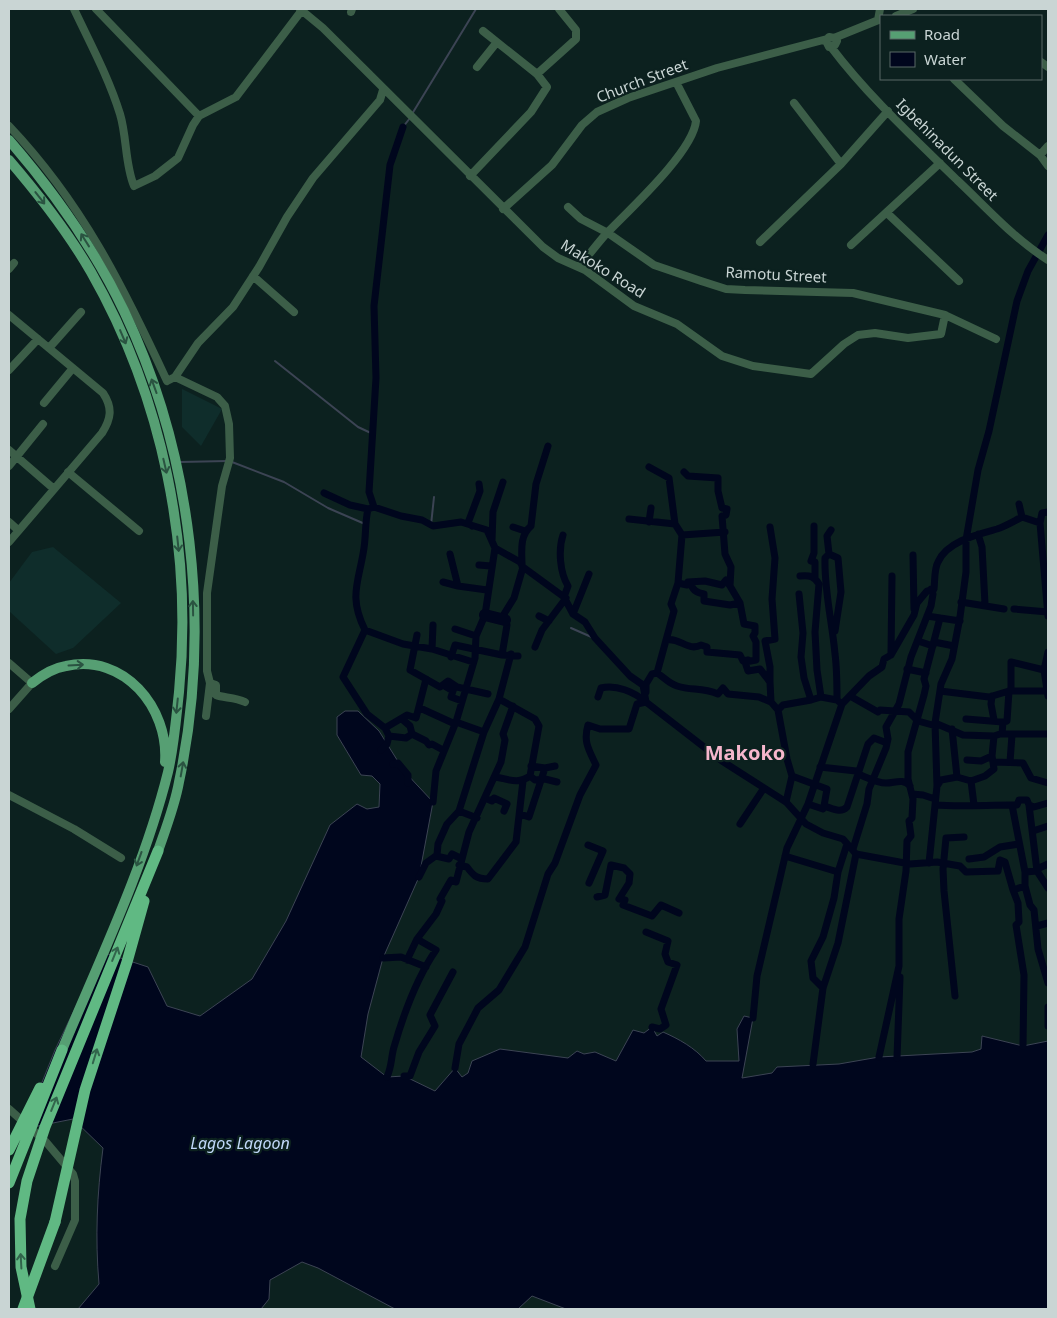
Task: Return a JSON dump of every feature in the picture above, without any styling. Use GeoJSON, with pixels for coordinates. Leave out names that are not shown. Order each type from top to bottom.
{"type":"FeatureCollection","features":[{"type":"Feature","properties":{"kind":"highway"},"geometry":{"type":"LineString","coordinates":[[23,1309],[55,1222],[85,1090],[127,962],[158,851]]}},
{"type":"Feature","properties":{"kind":"highway"},"geometry":{"type":"LineString","coordinates":[[30,1309],[21,1267],[20,1219],[26,1181],[45,1127],[158,851]]}},
{"type":"Feature","properties":{"kind":"highway"},"geometry":{"type":"LineString","coordinates":[[9,1150],[38,1092],[62,1050]]}},
{"type":"Feature","properties":{"kind":"highway"},"geometry":{"type":"LineString","coordinates":[[9,1183],[62,1050]]}},
{"type":"Feature","properties":{"kind":"main road"},"geometry":{"type":"LineString","coordinates":[[9,140],[73,221],[104,272],[137,341],[163,434],[182,492],[193,597],[193,662],[184,754],[170,817],[158,851]]}},
{"type":"Feature","properties":{"kind":"main road"},"geometry":{"type":"LineString","coordinates":[[9,160],[67,235],[90,270],[125,340],[163,434],[182,579],[183,632],[174,740],[162,794],[106,947],[62,1050]]}},
{"type":"Feature","properties":{"kind":"main road"},"geometry":{"type":"LineString","coordinates":[[32,682],[46,673],[66,665],[89,664],[116,672],[138,687],[154,708],[164,733],[165,754],[162,794]]}},
{"type":"Feature","properties":{"kind":"street"},"geometry":{"type":"LineString","coordinates":[[74,9],[113,93],[127,141],[130,176],[134,186],[154,176],[178,158],[199,116],[236,97],[301,9]]}},
{"type":"Feature","properties":{"kind":"street"},"geometry":{"type":"LineString","coordinates":[[96,9],[199,116]]}},
{"type":"Feature","properties":{"kind":"street","name":"Makoko Road"},"geometry":{"type":"LineString","coordinates":[[301,9],[308,18],[323,28],[383,90],[543,247],[558,258],[579,267],[634,306],[677,324],[722,356],[753,366],[811,374],[844,344],[858,335],[875,333],[908,338],[941,334],[945,315]]}},
{"type":"Feature","properties":{"kind":"street"},"geometry":{"type":"LineString","coordinates":[[537,74],[576,39],[576,30],[559,9]]}},
{"type":"Feature","properties":{"kind":"street"},"geometry":{"type":"LineString","coordinates":[[879,19],[880,9]]}},
{"type":"Feature","properties":{"kind":"street"},"geometry":{"type":"LineString","coordinates":[[898,15],[913,9]]}},
{"type":"Feature","properties":{"kind":"street","name":"Church Street"},"geometry":{"type":"LineString","coordinates":[[503,209],[552,165],[589,118],[628,98],[783,49],[831,38],[879,19]]}},
{"type":"Feature","properties":{"kind":"street"},"geometry":{"type":"LineString","coordinates":[[470,176],[531,112],[547,87],[537,74],[483,31]]}},
{"type":"Feature","properties":{"kind":"street","name":"Igbehinadun Street"},"geometry":{"type":"LineString","coordinates":[[831,38],[826,43],[832,47],[845,65],[888,112],[1027,247],[1048,260]]}},
{"type":"Feature","properties":{"kind":"street"},"geometry":{"type":"LineString","coordinates":[[477,67],[497,42]]}},
{"type":"Feature","properties":{"kind":"street"},"geometry":{"type":"LineString","coordinates":[[955,80],[1003,126],[1040,155],[1048,166]]}},
{"type":"Feature","properties":{"kind":"street"},"geometry":{"type":"LineString","coordinates":[[579,267],[608,232],[671,165],[692,137],[696,121],[676,82]]}},
{"type":"Feature","properties":{"kind":"street"},"geometry":{"type":"LineString","coordinates":[[9,126],[41,161],[87,226],[114,270],[167,381],[176,377],[198,343],[233,307],[287,216],[308,186],[380,100],[383,90]]}},
{"type":"Feature","properties":{"kind":"street"},"geometry":{"type":"LineString","coordinates":[[794,103],[841,164]]}},
{"type":"Feature","properties":{"kind":"street"},"geometry":{"type":"LineString","coordinates":[[760,242],[841,164],[888,112]]}},
{"type":"Feature","properties":{"kind":"street"},"geometry":{"type":"LineString","coordinates":[[1040,155],[1048,146]]}},
{"type":"Feature","properties":{"kind":"street"},"geometry":{"type":"LineString","coordinates":[[852,245],[940,162]]}},
{"type":"Feature","properties":{"kind":"street","name":"Ramotu Street"},"geometry":{"type":"LineString","coordinates":[[568,207],[581,219],[608,232],[654,265],[726,288],[853,293],[945,315],[996,339]]}},
{"type":"Feature","properties":{"kind":"street"},"geometry":{"type":"LineString","coordinates":[[887,213],[959,281]]}},
{"type":"Feature","properties":{"kind":"street"},"geometry":{"type":"LineString","coordinates":[[253,276],[294,312]]}},
{"type":"Feature","properties":{"kind":"street"},"geometry":{"type":"LineString","coordinates":[[49,348],[81,312]]}},
{"type":"Feature","properties":{"kind":"street"},"geometry":{"type":"LineString","coordinates":[[9,315],[103,393],[110,406],[111,414],[102,433],[9,542]]}},
{"type":"Feature","properties":{"kind":"street"},"geometry":{"type":"LineString","coordinates":[[9,370],[38,339]]}},
{"type":"Feature","properties":{"kind":"street"},"geometry":{"type":"LineString","coordinates":[[44,403],[73,368]]}},
{"type":"Feature","properties":{"kind":"street"},"geometry":{"type":"LineString","coordinates":[[176,377],[211,394],[223,403],[229,424],[230,458],[228,472],[222,486],[207,593],[207,671],[210,683],[206,716]]}},
{"type":"Feature","properties":{"kind":"street"},"geometry":{"type":"LineString","coordinates":[[9,466],[43,424]]}},
{"type":"Feature","properties":{"kind":"street"},"geometry":{"type":"LineString","coordinates":[[9,450],[54,489]]}},
{"type":"Feature","properties":{"kind":"street"},"geometry":{"type":"LineString","coordinates":[[68,472],[139,531]]}},
{"type":"Feature","properties":{"kind":"street"},"geometry":{"type":"LineString","coordinates":[[9,522],[18,530]]}},
{"type":"Feature","properties":{"kind":"street"},"geometry":{"type":"LineString","coordinates":[[9,663],[32,682],[9,709]]}},
{"type":"Feature","properties":{"kind":"street"},"geometry":{"type":"LineString","coordinates":[[210,683],[216,686],[216,695],[219,697],[233,697],[245,702]]}},
{"type":"Feature","properties":{"kind":"street"},"geometry":{"type":"LineString","coordinates":[[9,794],[74,829],[121,858]]}},
{"type":"Feature","properties":{"kind":"street"},"geometry":{"type":"LineString","coordinates":[[9,1109],[46,1142],[72,1174],[75,1181],[75,1220],[55,1266]]}},
{"type":"Feature","properties":{"kind":"shaded area"},"geometry":{"type":"Polygon","coordinates":[[[182,389],[222,409],[201,446],[182,427],[182,389]]]}},
{"type":"Feature","properties":{"kind":"shaded area"},"geometry":{"type":"Polygon","coordinates":[[[53,547],[121,603],[73,648],[56,654],[9,611],[9,583],[32,552],[53,547]]]}},
{"type":"Feature","properties":{"kind":"water","name":"Lagos Lagoon"},"geometry":{"type":"Polygon","coordinates":[[[345,711],[358,711],[379,731],[404,771],[433,802],[419,877],[383,958],[368,1014],[361,1057],[387,1077],[404,1076],[435,1091],[455,1068],[462,1077],[468,1073],[472,1061],[500,1049],[568,1058],[577,1051],[584,1054],[595,1052],[616,1061],[633,1030],[644,1033],[652,1027],[657,1036],[663,1032],[675,1038],[692,1048],[706,1061],[739,1061],[737,1029],[744,1016],[753,1018],[742,1078],[772,1073],[777,1067],[839,1064],[879,1057],[972,1052],[981,1049],[982,1036],[1023,1046],[1048,1041],[1048,1309],[566,1309],[532,1296],[518,1309],[395,1309],[318,1268],[302,1262],[270,1280],[269,1299],[261,1309],[78,1309],[99,1284],[97,1216],[103,1148],[73,1119],[28,1128],[28,1117],[55,1050],[102,952],[148,967],[167,1006],[200,1016],[252,979],[286,921],[330,825],[357,804],[367,809],[379,807],[380,784],[372,776],[361,775],[337,735],[337,717],[345,711]]]}},
{"type":"Feature","properties":{"kind":"waterway"},"geometry":{"type":"LineString","coordinates":[[412,114],[476,9]]}},
{"type":"Feature","properties":{"kind":"waterway"},"geometry":{"type":"LineString","coordinates":[[403,127],[410,118]]}},
{"type":"Feature","properties":{"kind":"waterway"},"geometry":{"type":"LineString","coordinates":[[381,750],[387,744],[389,736],[385,728],[367,714],[343,677],[365,630],[357,608],[356,589],[364,548],[368,509],[374,507],[369,492],[376,378],[374,306],[390,165],[403,127]]}},
{"type":"Feature","properties":{"kind":"waterway"},"geometry":{"type":"LineString","coordinates":[[994,736],[963,735],[935,723],[941,684],[952,659],[960,617],[966,572],[966,540],[978,470],[989,431],[1017,301],[1028,271],[1048,235]]}},
{"type":"Feature","properties":{"kind":"waterway"},"geometry":{"type":"LineString","coordinates":[[275,361],[358,427],[373,434]]}},
{"type":"Feature","properties":{"kind":"waterway"},"geometry":{"type":"LineString","coordinates":[[522,566],[523,539],[531,526],[536,484],[548,446]]}},
{"type":"Feature","properties":{"kind":"waterway"},"geometry":{"type":"LineString","coordinates":[[180,462],[227,461]]}},
{"type":"Feature","properties":{"kind":"waterway"},"geometry":{"type":"LineString","coordinates":[[232,462],[284,482],[328,508],[365,524]]}},
{"type":"Feature","properties":{"kind":"waterway"},"geometry":{"type":"LineString","coordinates":[[649,467],[669,478],[675,524],[682,535]]}},
{"type":"Feature","properties":{"kind":"waterway"},"geometry":{"type":"LineString","coordinates":[[684,472],[688,476],[718,478],[718,491],[722,508],[727,509],[726,515],[722,516],[725,554],[731,567],[730,586],[740,603],[744,624],[755,626],[753,636],[756,642],[756,660],[745,662],[748,671],[760,669],[770,682],[771,702],[778,710],[792,776],[786,802]]}},
{"type":"Feature","properties":{"kind":"waterway"},"geometry":{"type":"LineString","coordinates":[[492,540],[493,512],[503,482]]}},
{"type":"Feature","properties":{"kind":"waterway"},"geometry":{"type":"LineString","coordinates":[[472,526],[468,523],[480,491],[479,484]]}},
{"type":"Feature","properties":{"kind":"waterway"},"geometry":{"type":"LineString","coordinates":[[324,493],[350,505],[368,509]]}},
{"type":"Feature","properties":{"kind":"waterway"},"geometry":{"type":"LineString","coordinates":[[431,525],[434,497]]}},
{"type":"Feature","properties":{"kind":"waterway"},"geometry":{"type":"LineString","coordinates":[[1019,504],[1022,517],[1040,523],[1048,616]]}},
{"type":"Feature","properties":{"kind":"waterway"},"geometry":{"type":"LineString","coordinates":[[374,507],[401,516],[422,520],[433,526],[461,522],[487,530],[495,548],[520,562],[523,567],[564,597],[573,614],[585,622],[595,638],[630,676],[643,685],[646,702],[722,761],[786,802],[806,824],[823,833],[843,839],[856,854],[910,864],[937,862],[960,866],[966,872],[998,871],[1000,860],[1005,862],[1013,890],[1025,886],[1025,872],[1037,871],[1048,888]]}},
{"type":"Feature","properties":{"kind":"waterway"},"geometry":{"type":"LineString","coordinates":[[649,522],[651,508]]}},
{"type":"Feature","properties":{"kind":"waterway"},"geometry":{"type":"LineString","coordinates":[[1040,523],[1042,513],[1048,512]]}},
{"type":"Feature","properties":{"kind":"waterway"},"geometry":{"type":"LineString","coordinates":[[753,1018],[757,976],[787,848],[808,804],[842,704],[869,676],[882,667],[884,659],[891,655],[914,615],[917,603],[927,591],[934,589],[936,568],[942,555],[948,549],[964,540],[1000,528],[1022,517]]}},
{"type":"Feature","properties":{"kind":"waterway"},"geometry":{"type":"LineString","coordinates":[[629,519],[675,524]]}},
{"type":"Feature","properties":{"kind":"waterway"},"geometry":{"type":"LineString","coordinates":[[814,526],[814,553],[811,561],[815,562],[815,578]]}},
{"type":"Feature","properties":{"kind":"waterway"},"geometry":{"type":"LineString","coordinates":[[513,527],[525,531]]}},
{"type":"Feature","properties":{"kind":"waterway"},"geometry":{"type":"LineString","coordinates":[[770,527],[775,558],[772,599],[775,639],[765,641],[770,667],[770,682]]}},
{"type":"Feature","properties":{"kind":"waterway"},"geometry":{"type":"LineString","coordinates":[[831,530],[827,536],[829,554],[825,558],[826,582],[836,660],[837,700],[842,704]]}},
{"type":"Feature","properties":{"kind":"waterway"},"geometry":{"type":"LineString","coordinates":[[646,692],[646,684],[652,674],[657,673],[674,611],[671,604],[678,583],[682,535],[725,532]]}},
{"type":"Feature","properties":{"kind":"waterway"},"geometry":{"type":"LineString","coordinates":[[978,534],[982,547],[985,604]]}},
{"type":"Feature","properties":{"kind":"waterway"},"geometry":{"type":"LineString","coordinates":[[563,535],[561,561],[563,575],[568,586],[564,597]]}},
{"type":"Feature","properties":{"kind":"waterway"},"geometry":{"type":"LineString","coordinates":[[433,802],[436,771],[456,722],[475,658],[476,636],[485,615],[495,548]]}},
{"type":"Feature","properties":{"kind":"waterway"},"geometry":{"type":"LineString","coordinates":[[450,554],[458,586],[487,590]]}},
{"type":"Feature","properties":{"kind":"waterway"},"geometry":{"type":"LineString","coordinates":[[829,554],[838,558],[841,592],[835,631]]}},
{"type":"Feature","properties":{"kind":"waterway"},"geometry":{"type":"LineString","coordinates":[[913,555],[914,609]]}},
{"type":"Feature","properties":{"kind":"waterway"},"geometry":{"type":"LineString","coordinates":[[479,565],[491,566]]}},
{"type":"Feature","properties":{"kind":"waterway"},"geometry":{"type":"LineString","coordinates":[[518,656],[502,655],[507,625],[504,614],[514,598],[523,567]]}},
{"type":"Feature","properties":{"kind":"waterway"},"geometry":{"type":"LineString","coordinates":[[573,614],[589,574]]}},
{"type":"Feature","properties":{"kind":"waterway"},"geometry":{"type":"LineString","coordinates":[[800,576],[811,577],[819,584],[815,632],[817,670],[821,697],[837,700]]}},
{"type":"Feature","properties":{"kind":"waterway"},"geometry":{"type":"LineString","coordinates":[[891,655],[892,576]]}},
{"type":"Feature","properties":{"kind":"waterway"},"geometry":{"type":"LineString","coordinates":[[688,582],[705,581],[722,585],[726,580],[730,586]]}},
{"type":"Feature","properties":{"kind":"waterway"},"geometry":{"type":"LineString","coordinates":[[443,582],[458,586]]}},
{"type":"Feature","properties":{"kind":"waterway"},"geometry":{"type":"LineString","coordinates":[[678,583],[687,585],[691,583],[695,591],[704,594],[704,601],[730,605],[740,603]]}},
{"type":"Feature","properties":{"kind":"waterway"},"geometry":{"type":"LineString","coordinates":[[853,849],[867,804],[869,789],[886,748],[888,739],[886,727],[899,704],[911,657],[931,606],[933,594],[931,589]]}},
{"type":"Feature","properties":{"kind":"waterway"},"geometry":{"type":"LineString","coordinates":[[799,594],[803,633],[801,657],[804,678],[811,700],[821,697]]}},
{"type":"Feature","properties":{"kind":"waterway"},"geometry":{"type":"LineString","coordinates":[[535,647],[542,630],[566,598]]}},
{"type":"Feature","properties":{"kind":"waterway"},"geometry":{"type":"LineString","coordinates":[[961,602],[1004,609]]}},
{"type":"Feature","properties":{"kind":"waterway"},"geometry":{"type":"LineString","coordinates":[[1014,609],[1048,612]]}},
{"type":"Feature","properties":{"kind":"waterway"},"geometry":{"type":"LineString","coordinates":[[485,615],[505,620]]}},
{"type":"Feature","properties":{"kind":"waterway"},"geometry":{"type":"LineString","coordinates":[[539,616],[549,621]]}},
{"type":"Feature","properties":{"kind":"waterway"},"geometry":{"type":"LineString","coordinates":[[927,616],[960,621]]}},
{"type":"Feature","properties":{"kind":"waterway"},"geometry":{"type":"LineString","coordinates":[[879,1057],[899,966],[899,919],[906,871],[907,841],[911,836],[909,821],[912,818],[913,799],[908,779],[908,752],[924,695],[926,686],[924,679],[940,618]]}},
{"type":"Feature","properties":{"kind":"waterway"},"geometry":{"type":"LineString","coordinates":[[432,649],[433,625]]}},
{"type":"Feature","properties":{"kind":"waterway"},"geometry":{"type":"LineString","coordinates":[[571,628],[596,639]]}},
{"type":"Feature","properties":{"kind":"waterway"},"geometry":{"type":"LineString","coordinates":[[455,629],[476,636]]}},
{"type":"Feature","properties":{"kind":"waterway"},"geometry":{"type":"LineString","coordinates":[[365,630],[403,644],[432,649],[473,662]]}},
{"type":"Feature","properties":{"kind":"waterway"},"geometry":{"type":"LineString","coordinates":[[417,635],[410,670],[440,687],[448,681],[457,687],[488,694]]}},
{"type":"Feature","properties":{"kind":"waterway"},"geometry":{"type":"LineString","coordinates":[[666,640],[676,641],[692,647],[701,645],[707,647],[707,652],[740,655],[743,661],[748,660]]}},
{"type":"Feature","properties":{"kind":"waterway"},"geometry":{"type":"LineString","coordinates":[[918,641],[933,646]]}},
{"type":"Feature","properties":{"kind":"waterway"},"geometry":{"type":"LineString","coordinates":[[934,642],[954,646]]}},
{"type":"Feature","properties":{"kind":"waterway"},"geometry":{"type":"LineString","coordinates":[[451,657],[455,645],[502,655]]}},
{"type":"Feature","properties":{"kind":"waterway"},"geometry":{"type":"LineString","coordinates":[[1048,652],[1044,670],[1048,696]]}},
{"type":"Feature","properties":{"kind":"waterway"},"geometry":{"type":"LineString","coordinates":[[419,877],[426,863],[437,855],[438,844],[447,824],[459,811],[484,732],[499,699],[511,654]]}},
{"type":"Feature","properties":{"kind":"waterway"},"geometry":{"type":"LineString","coordinates":[[1011,691],[1011,662],[1044,670]]}},
{"type":"Feature","properties":{"kind":"waterway"},"geometry":{"type":"LineString","coordinates":[[907,669],[926,673]]}},
{"type":"Feature","properties":{"kind":"waterway"},"geometry":{"type":"LineString","coordinates":[[657,673],[677,686],[718,694],[723,688],[728,694],[759,697],[771,702]]}},
{"type":"Feature","properties":{"kind":"waterway"},"geometry":{"type":"LineString","coordinates":[[385,728],[407,715],[416,718],[426,679]]}},
{"type":"Feature","properties":{"kind":"waterway"},"geometry":{"type":"LineString","coordinates":[[443,685],[453,691],[451,697],[462,701]]}},
{"type":"Feature","properties":{"kind":"waterway"},"geometry":{"type":"LineString","coordinates":[[598,697],[601,688],[613,687],[630,692],[646,702]]}},
{"type":"Feature","properties":{"kind":"waterway"},"geometry":{"type":"LineString","coordinates":[[940,691],[989,697],[1009,691],[1047,691]]}},
{"type":"Feature","properties":{"kind":"waterway"},"geometry":{"type":"LineString","coordinates":[[1002,734],[1003,722],[1007,721],[1009,691]]}},
{"type":"Feature","properties":{"kind":"waterway"},"geometry":{"type":"LineString","coordinates":[[850,696],[878,712],[880,710],[909,712],[918,721],[936,726]]}},
{"type":"Feature","properties":{"kind":"waterway"},"geometry":{"type":"LineString","coordinates":[[992,696],[991,704],[994,720]]}},
{"type":"Feature","properties":{"kind":"waterway"},"geometry":{"type":"LineString","coordinates":[[499,699],[535,719],[539,726],[530,776]]}},
{"type":"Feature","properties":{"kind":"waterway"},"geometry":{"type":"LineString","coordinates":[[778,710],[783,705],[811,700]]}},
{"type":"Feature","properties":{"kind":"waterway"},"geometry":{"type":"LineString","coordinates":[[455,1068],[459,1044],[478,1008],[499,990],[525,947],[548,874],[555,863],[580,795],[596,765],[586,741],[588,725],[600,729],[629,729],[637,704],[646,702]]}},
{"type":"Feature","properties":{"kind":"waterway"},"geometry":{"type":"LineString","coordinates":[[407,960],[417,939],[436,914],[442,901],[440,899],[451,880],[456,882],[469,832],[501,762],[505,740],[503,734],[513,706]]}},
{"type":"Feature","properties":{"kind":"waterway"},"geometry":{"type":"LineString","coordinates":[[420,708],[455,724]]}},
{"type":"Feature","properties":{"kind":"waterway"},"geometry":{"type":"LineString","coordinates":[[402,719],[410,726],[412,734]]}},
{"type":"Feature","properties":{"kind":"waterway"},"geometry":{"type":"LineString","coordinates":[[966,719],[1003,722]]}},
{"type":"Feature","properties":{"kind":"waterway"},"geometry":{"type":"LineString","coordinates":[[456,722],[484,732]]}},
{"type":"Feature","properties":{"kind":"waterway"},"geometry":{"type":"LineString","coordinates":[[929,863],[937,786],[935,723]]}},
{"type":"Feature","properties":{"kind":"waterway"},"geometry":{"type":"LineString","coordinates":[[952,729],[957,777],[971,781],[974,805]]}},
{"type":"Feature","properties":{"kind":"waterway"},"geometry":{"type":"LineString","coordinates":[[389,736],[406,738],[412,734],[426,741],[429,745],[432,744],[443,750]]}},
{"type":"Feature","properties":{"kind":"waterway"},"geometry":{"type":"LineString","coordinates":[[971,781],[985,776],[994,769],[992,756],[994,736],[1000,734],[1048,734]]}},
{"type":"Feature","properties":{"kind":"waterway"},"geometry":{"type":"LineString","coordinates":[[1010,762],[1012,735]]}},
{"type":"Feature","properties":{"kind":"waterway"},"geometry":{"type":"LineString","coordinates":[[808,804],[823,809],[824,806],[839,810],[847,807],[868,744],[874,738],[887,743]]}},
{"type":"Feature","properties":{"kind":"waterway"},"geometry":{"type":"LineString","coordinates":[[967,760],[981,761],[992,756]]}},
{"type":"Feature","properties":{"kind":"waterway"},"geometry":{"type":"LineString","coordinates":[[994,762],[1023,763],[1031,778],[1048,783]]}},
{"type":"Feature","properties":{"kind":"waterway"},"geometry":{"type":"LineString","coordinates":[[393,764],[398,763],[408,775],[408,783]]}},
{"type":"Feature","properties":{"kind":"waterway"},"geometry":{"type":"LineString","coordinates":[[531,766],[545,768],[555,766]]}},
{"type":"Feature","properties":{"kind":"waterway"},"geometry":{"type":"LineString","coordinates":[[820,767],[856,771],[858,774],[879,782],[905,782],[910,786]]}},
{"type":"Feature","properties":{"kind":"waterway"},"geometry":{"type":"LineString","coordinates":[[520,814],[529,817],[545,768]]}},
{"type":"Feature","properties":{"kind":"waterway"},"geometry":{"type":"LineString","coordinates":[[495,777],[517,781],[530,776],[535,780],[545,779],[557,782]]}},
{"type":"Feature","properties":{"kind":"waterway"},"geometry":{"type":"LineString","coordinates":[[792,776],[827,789],[824,806]]}},
{"type":"Feature","properties":{"kind":"waterway"},"geometry":{"type":"LineString","coordinates":[[937,786],[941,780],[957,777]]}},
{"type":"Feature","properties":{"kind":"waterway"},"geometry":{"type":"LineString","coordinates":[[459,865],[467,867],[478,877],[488,879],[516,842],[523,781]]}},
{"type":"Feature","properties":{"kind":"waterway"},"geometry":{"type":"LineString","coordinates":[[740,824],[764,788]]}},
{"type":"Feature","properties":{"kind":"waterway"},"geometry":{"type":"LineString","coordinates":[[912,794],[935,799]]}},
{"type":"Feature","properties":{"kind":"waterway"},"geometry":{"type":"LineString","coordinates":[[485,798],[492,801],[494,798],[507,804],[504,811]]}},
{"type":"Feature","properties":{"kind":"waterway"},"geometry":{"type":"LineString","coordinates":[[1012,805],[1017,805],[1019,800],[1027,800],[1029,805],[1034,807],[1048,803]]}},
{"type":"Feature","properties":{"kind":"waterway"},"geometry":{"type":"LineString","coordinates":[[935,805],[1012,805],[1025,872]]}},
{"type":"Feature","properties":{"kind":"waterway"},"geometry":{"type":"LineString","coordinates":[[1029,805],[1037,871]]}},
{"type":"Feature","properties":{"kind":"waterway"},"geometry":{"type":"LineString","coordinates":[[459,811],[477,818]]}},
{"type":"Feature","properties":{"kind":"waterway"},"geometry":{"type":"LineString","coordinates":[[1033,831],[1048,826]]}},
{"type":"Feature","properties":{"kind":"waterway"},"geometry":{"type":"LineString","coordinates":[[955,996],[943,869],[946,838],[964,837]]}},
{"type":"Feature","properties":{"kind":"waterway"},"geometry":{"type":"LineString","coordinates":[[823,988],[813,978],[811,961],[823,937],[834,898],[838,872],[847,844]]}},
{"type":"Feature","properties":{"kind":"waterway"},"geometry":{"type":"LineString","coordinates":[[969,859],[984,857],[1000,847],[1019,844]]}},
{"type":"Feature","properties":{"kind":"waterway"},"geometry":{"type":"LineString","coordinates":[[588,845],[603,851],[589,883]]}},
{"type":"Feature","properties":{"kind":"waterway"},"geometry":{"type":"LineString","coordinates":[[436,856],[449,859],[452,854],[462,859]]}},
{"type":"Feature","properties":{"kind":"waterway"},"geometry":{"type":"LineString","coordinates":[[813,1064],[823,988],[838,943],[856,854]]}},
{"type":"Feature","properties":{"kind":"waterway"},"geometry":{"type":"LineString","coordinates":[[785,856],[838,872]]}},
{"type":"Feature","properties":{"kind":"waterway"},"geometry":{"type":"LineString","coordinates":[[1037,869],[1048,864]]}},
{"type":"Feature","properties":{"kind":"waterway"},"geometry":{"type":"LineString","coordinates":[[597,897],[605,895],[611,865],[624,868],[630,874],[629,883],[619,899],[625,900],[623,905],[652,916],[661,905],[679,913]]}},
{"type":"Feature","properties":{"kind":"waterway"},"geometry":{"type":"LineString","coordinates":[[1025,886],[1030,905],[1034,910],[1038,949],[1048,983]]}},
{"type":"Feature","properties":{"kind":"waterway"},"geometry":{"type":"LineString","coordinates":[[1013,890],[1018,903],[1019,922],[1016,925],[1024,975],[1023,1046]]}},
{"type":"Feature","properties":{"kind":"waterway"},"geometry":{"type":"LineString","coordinates":[[1037,926],[1048,923]]}},
{"type":"Feature","properties":{"kind":"waterway"},"geometry":{"type":"LineString","coordinates":[[646,932],[668,941],[665,954],[668,962],[677,965],[661,1009],[666,1025],[660,1029],[652,1027]]}},
{"type":"Feature","properties":{"kind":"waterway"},"geometry":{"type":"LineString","coordinates":[[387,1077],[406,1010],[417,984],[436,950],[417,939]]}},
{"type":"Feature","properties":{"kind":"waterway"},"geometry":{"type":"LineString","coordinates":[[383,958],[401,957],[426,967]]}},
{"type":"Feature","properties":{"kind":"waterway"},"geometry":{"type":"LineString","coordinates":[[404,1076],[410,1076],[419,1052],[435,1026],[430,1015],[453,972]]}},
{"type":"Feature","properties":{"kind":"waterway"},"geometry":{"type":"LineString","coordinates":[[897,1058],[900,977]]}},
{"type":"Feature","properties":{"kind":"waterway"},"geometry":{"type":"LineString","coordinates":[[1048,1007],[1048,1026]]}},
{"type":"Feature","properties":{"kind":"district","name":"Makoko"},"geometry":{"type":"Point","coordinates":[745,753]}}]}
